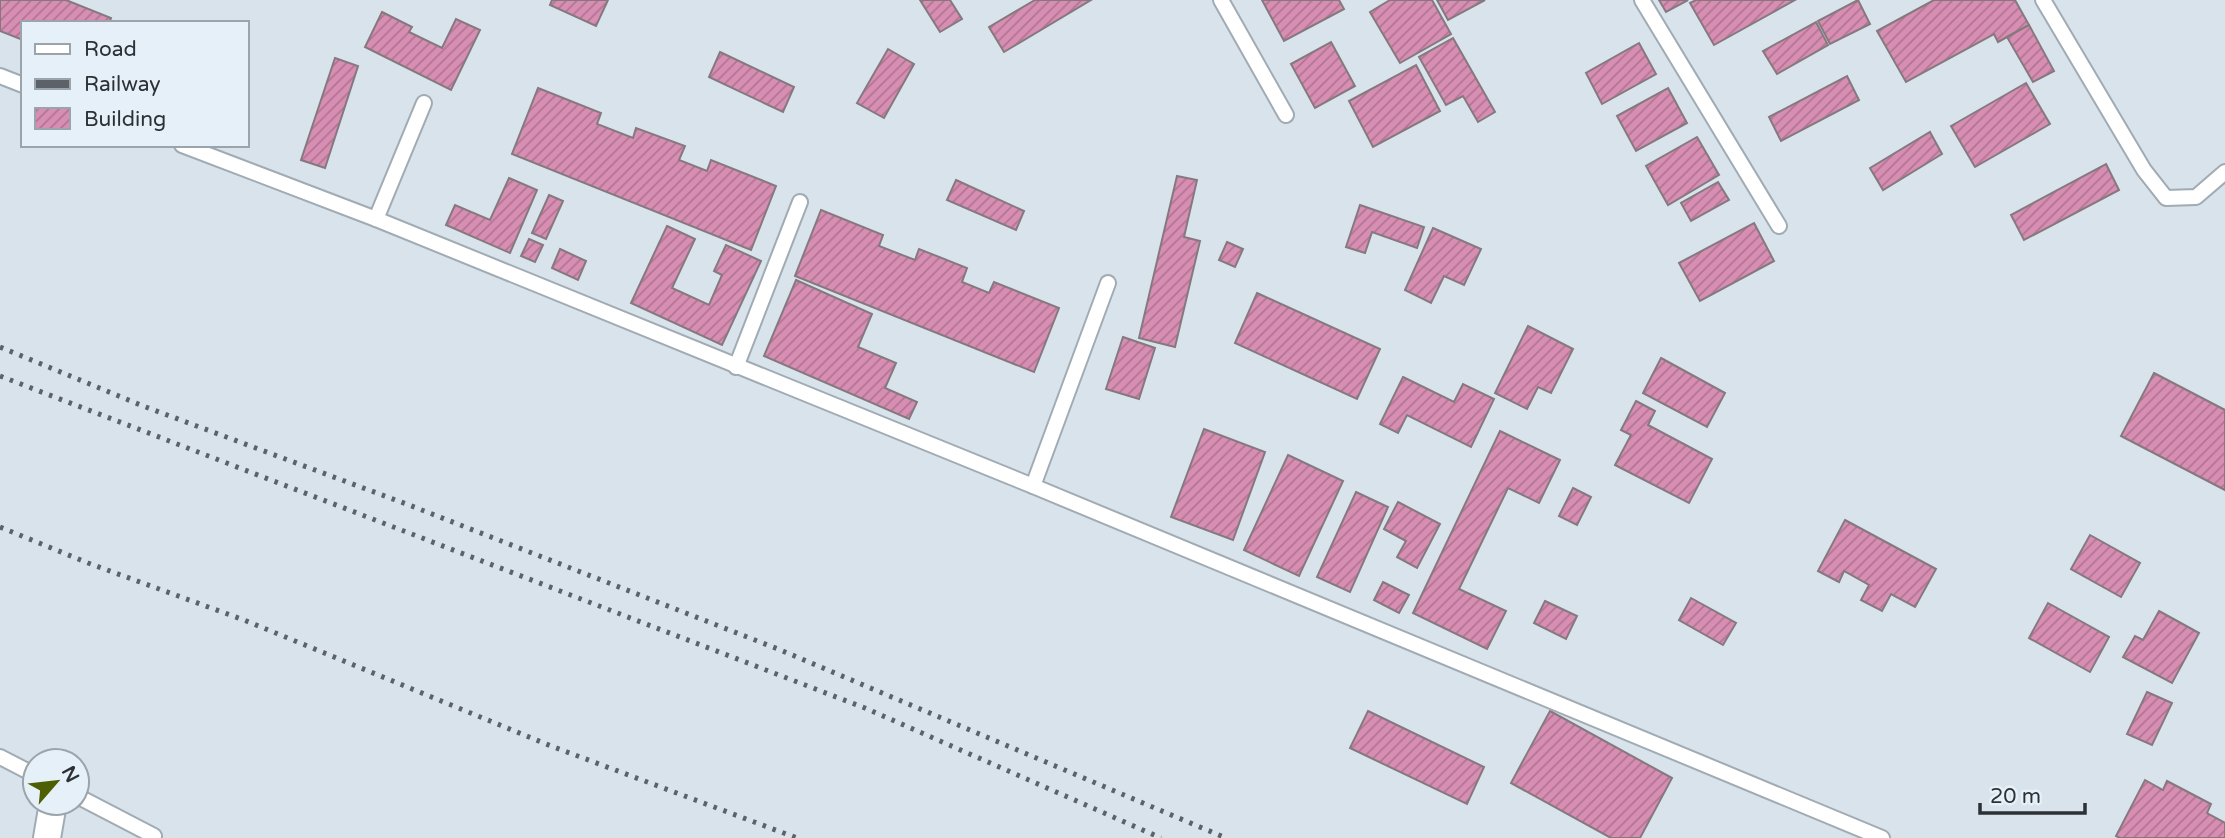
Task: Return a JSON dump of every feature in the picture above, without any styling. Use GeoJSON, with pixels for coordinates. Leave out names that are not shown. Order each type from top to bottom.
{"type":"FeatureCollection","features":[{"type":"Feature","properties":{"kind":"street"},"geometry":{"type":"LineString","coordinates":[[47,838],[51,817]]}},
{"type":"Feature","properties":{"kind":"lane"},"geometry":{"type":"LineString","coordinates":[[1221,0],[1286,115]]}},
{"type":"Feature","properties":{"kind":"lane"},"geometry":{"type":"LineString","coordinates":[[1642,0],[1779,226]]}},
{"type":"Feature","properties":{"kind":"lane"},"geometry":{"type":"LineString","coordinates":[[2043,0],[2144,170],[2166,198],[2196,197],[2225,172]]}},
{"type":"Feature","properties":{"kind":"lane"},"geometry":{"type":"LineString","coordinates":[[0,76],[21,84]]}},
{"type":"Feature","properties":{"kind":"lane"},"geometry":{"type":"LineString","coordinates":[[376,219],[424,103]]}},
{"type":"Feature","properties":{"kind":"lane"},"geometry":{"type":"LineString","coordinates":[[187,147],[376,219],[1034,486],[1882,838]]}},
{"type":"Feature","properties":{"kind":"lane"},"geometry":{"type":"LineString","coordinates":[[736,367],[800,202]]}},
{"type":"Feature","properties":{"kind":"lane"},"geometry":{"type":"LineString","coordinates":[[1034,486],[1108,282]]}},
{"type":"Feature","properties":{"kind":"lane"},"geometry":{"type":"LineString","coordinates":[[0,757],[21,768]]}},
{"type":"Feature","properties":{"kind":"lane"},"geometry":{"type":"LineString","coordinates":[[91,803],[154,836]]}},
{"type":"Feature","properties":{"kind":"building"},"geometry":{"type":"Polygon","coordinates":[[[0,0],[66,0],[111,18],[110,21],[21,21],[21,39],[0,31],[0,0]]]}},
{"type":"Feature","properties":{"kind":"building"},"geometry":{"type":"Polygon","coordinates":[[[552,0],[608,0],[596,26],[550,5],[552,0]]]}},
{"type":"Feature","properties":{"kind":"building"},"geometry":{"type":"Polygon","coordinates":[[[920,0],[950,0],[962,19],[940,32],[920,0]]]}},
{"type":"Feature","properties":{"kind":"building"},"geometry":{"type":"Polygon","coordinates":[[[1035,0],[1091,0],[1004,52],[989,27],[1035,0]]]}},
{"type":"Feature","properties":{"kind":"building"},"geometry":{"type":"Polygon","coordinates":[[[1262,0],[1339,0],[1344,9],[1284,41],[1262,0]]]}},
{"type":"Feature","properties":{"kind":"building"},"geometry":{"type":"Polygon","coordinates":[[[1390,0],[1432,0],[1451,34],[1400,63],[1370,12],[1390,0]]]}},
{"type":"Feature","properties":{"kind":"building"},"geometry":{"type":"Polygon","coordinates":[[[1437,0],[1485,0],[1448,20],[1437,0]]]}},
{"type":"Feature","properties":{"kind":"building"},"geometry":{"type":"Polygon","coordinates":[[[1659,0],[1688,0],[1666,12],[1659,0]]]}},
{"type":"Feature","properties":{"kind":"building"},"geometry":{"type":"Polygon","coordinates":[[[1696,0],[1795,0],[1714,45],[1690,3],[1696,0]]]}},
{"type":"Feature","properties":{"kind":"building"},"geometry":{"type":"Polygon","coordinates":[[[1858,0],[1870,24],[1830,44],[1818,21],[1858,0]]]}},
{"type":"Feature","properties":{"kind":"building"},"geometry":{"type":"Polygon","coordinates":[[[1934,0],[2015,0],[2029,25],[1998,42],[1994,34],[1906,82],[1877,31],[1934,0]]]}},
{"type":"Feature","properties":{"kind":"building"},"geometry":{"type":"Polygon","coordinates":[[[382,12],[412,27],[409,32],[442,48],[456,19],[480,30],[451,90],[365,47],[382,12]]]}},
{"type":"Feature","properties":{"kind":"building"},"geometry":{"type":"Polygon","coordinates":[[[1816,22],[1828,45],[1777,74],[1763,51],[1816,22]]]}},
{"type":"Feature","properties":{"kind":"building"},"geometry":{"type":"Polygon","coordinates":[[[2029,25],[2054,71],[2033,82],[2007,37],[2029,25]]]}},
{"type":"Feature","properties":{"kind":"building"},"geometry":{"type":"Polygon","coordinates":[[[1453,38],[1495,112],[1478,122],[1463,96],[1446,105],[1419,57],[1453,38]]]}},
{"type":"Feature","properties":{"kind":"building"},"geometry":{"type":"Polygon","coordinates":[[[1331,42],[1355,86],[1315,108],[1291,64],[1331,42]]]}},
{"type":"Feature","properties":{"kind":"building"},"geometry":{"type":"Polygon","coordinates":[[[1639,43],[1656,74],[1602,104],[1586,73],[1639,43]]]}},
{"type":"Feature","properties":{"kind":"building"},"geometry":{"type":"Polygon","coordinates":[[[888,49],[914,64],[884,118],[857,103],[888,49]]]}},
{"type":"Feature","properties":{"kind":"building"},"geometry":{"type":"Polygon","coordinates":[[[720,52],[794,87],[783,112],[709,77],[720,52]]]}},
{"type":"Feature","properties":{"kind":"building"},"geometry":{"type":"Polygon","coordinates":[[[335,58],[358,66],[325,168],[301,160],[335,58]]]}},
{"type":"Feature","properties":{"kind":"building"},"geometry":{"type":"Polygon","coordinates":[[[1416,65],[1440,111],[1373,147],[1349,101],[1416,65]]]}},
{"type":"Feature","properties":{"kind":"building"},"geometry":{"type":"Polygon","coordinates":[[[1847,76],[1859,100],[1781,141],[1769,117],[1847,76]]]}},
{"type":"Feature","properties":{"kind":"building"},"geometry":{"type":"Polygon","coordinates":[[[2026,83],[2050,124],[1975,167],[1951,126],[2026,83]]]}},
{"type":"Feature","properties":{"kind":"building"},"geometry":{"type":"Polygon","coordinates":[[[538,88],[601,113],[597,124],[633,138],[636,128],[685,146],[679,160],[707,171],[711,160],[776,186],[751,250],[512,154],[538,88]]]}},
{"type":"Feature","properties":{"kind":"building"},"geometry":{"type":"Polygon","coordinates":[[[1668,88],[1687,123],[1636,151],[1617,116],[1668,88]]]}},
{"type":"Feature","properties":{"kind":"building"},"geometry":{"type":"Polygon","coordinates":[[[1930,132],[1942,154],[1883,190],[1870,168],[1930,132]]]}},
{"type":"Feature","properties":{"kind":"building"},"geometry":{"type":"Polygon","coordinates":[[[1697,137],[1719,175],[1668,205],[1646,166],[1697,137]]]}},
{"type":"Feature","properties":{"kind":"building"},"geometry":{"type":"Polygon","coordinates":[[[2106,164],[2119,190],[2024,240],[2011,215],[2106,164]]]}},
{"type":"Feature","properties":{"kind":"building"},"geometry":{"type":"Polygon","coordinates":[[[1177,176],[1197,180],[1184,237],[1200,241],[1175,347],[1139,338],[1177,176]]]}},
{"type":"Feature","properties":{"kind":"building"},"geometry":{"type":"Polygon","coordinates":[[[509,178],[537,190],[510,253],[446,225],[455,205],[490,220],[509,178]]]}},
{"type":"Feature","properties":{"kind":"building"},"geometry":{"type":"Polygon","coordinates":[[[956,180],[1024,211],[1016,230],[947,200],[956,180]]]}},
{"type":"Feature","properties":{"kind":"building"},"geometry":{"type":"Polygon","coordinates":[[[1718,182],[1729,200],[1691,221],[1681,203],[1718,182]]]}},
{"type":"Feature","properties":{"kind":"building"},"geometry":{"type":"Polygon","coordinates":[[[549,195],[563,201],[546,239],[532,233],[549,195]]]}},
{"type":"Feature","properties":{"kind":"building"},"geometry":{"type":"Polygon","coordinates":[[[1360,205],[1424,227],[1417,248],[1372,232],[1365,253],[1346,247],[1360,205]]]}},
{"type":"Feature","properties":{"kind":"building"},"geometry":{"type":"Polygon","coordinates":[[[821,210],[883,235],[879,246],[915,260],[919,249],[967,268],[962,282],[989,293],[994,282],[1059,308],[1034,372],[795,276],[821,210]]]}},
{"type":"Feature","properties":{"kind":"building"},"geometry":{"type":"Polygon","coordinates":[[[1754,223],[1774,261],[1700,301],[1679,263],[1754,223]]]}},
{"type":"Feature","properties":{"kind":"building"},"geometry":{"type":"Polygon","coordinates":[[[667,226],[695,239],[672,288],[709,305],[722,275],[714,271],[726,245],[761,261],[722,345],[631,303],[667,226]]]}},
{"type":"Feature","properties":{"kind":"building"},"geometry":{"type":"Polygon","coordinates":[[[1433,228],[1481,249],[1464,285],[1444,276],[1431,303],[1405,290],[1433,228]]]}},
{"type":"Feature","properties":{"kind":"building"},"geometry":{"type":"Polygon","coordinates":[[[529,239],[543,245],[535,262],[521,256],[529,239]]]}},
{"type":"Feature","properties":{"kind":"building"},"geometry":{"type":"Polygon","coordinates":[[[1227,242],[1243,249],[1235,267],[1219,260],[1227,242]]]}},
{"type":"Feature","properties":{"kind":"building"},"geometry":{"type":"Polygon","coordinates":[[[560,249],[586,261],[578,280],[552,268],[560,249]]]}},
{"type":"Feature","properties":{"kind":"building"},"geometry":{"type":"Polygon","coordinates":[[[796,280],[872,314],[858,347],[896,363],[885,388],[917,402],[909,419],[764,356],[796,280]]]}},
{"type":"Feature","properties":{"kind":"building"},"geometry":{"type":"Polygon","coordinates":[[[1257,293],[1380,349],[1357,399],[1235,343],[1257,293]]]}},
{"type":"Feature","properties":{"kind":"building"},"geometry":{"type":"Polygon","coordinates":[[[1528,326],[1573,349],[1551,393],[1538,387],[1527,409],[1495,393],[1528,326]]]}},
{"type":"Feature","properties":{"kind":"building"},"geometry":{"type":"Polygon","coordinates":[[[1123,337],[1155,348],[1139,399],[1106,389],[1123,337]]]}},
{"type":"Feature","properties":{"kind":"building"},"geometry":{"type":"Polygon","coordinates":[[[1661,358],[1725,393],[1707,427],[1643,393],[1661,358]]]}},
{"type":"Feature","properties":{"kind":"building"},"geometry":{"type":"Polygon","coordinates":[[[2154,373],[2225,410],[2225,490],[2121,436],[2154,373]]]}},
{"type":"Feature","properties":{"kind":"building"},"geometry":{"type":"Polygon","coordinates":[[[1403,377],[1454,402],[1463,384],[1494,399],[1471,447],[1407,415],[1398,433],[1380,424],[1403,377]]]}},
{"type":"Feature","properties":{"kind":"building"},"geometry":{"type":"Polygon","coordinates":[[[1636,401],[1655,411],[1648,425],[1712,459],[1689,503],[1615,465],[1631,435],[1621,430],[1636,401]]]}},
{"type":"Feature","properties":{"kind":"building"},"geometry":{"type":"Polygon","coordinates":[[[1204,429],[1265,452],[1233,540],[1171,517],[1204,429]]]}},
{"type":"Feature","properties":{"kind":"building"},"geometry":{"type":"Polygon","coordinates":[[[1500,431],[1560,460],[1539,503],[1508,488],[1459,589],[1506,611],[1487,649],[1413,613],[1500,431]]]}},
{"type":"Feature","properties":{"kind":"building"},"geometry":{"type":"Polygon","coordinates":[[[1288,455],[1343,481],[1299,576],[1244,550],[1288,455]]]}},
{"type":"Feature","properties":{"kind":"building"},"geometry":{"type":"Polygon","coordinates":[[[1573,488],[1591,497],[1577,525],[1559,516],[1573,488]]]}},
{"type":"Feature","properties":{"kind":"building"},"geometry":{"type":"Polygon","coordinates":[[[1356,492],[1388,507],[1350,592],[1317,577],[1356,492]]]}},
{"type":"Feature","properties":{"kind":"building"},"geometry":{"type":"Polygon","coordinates":[[[1398,502],[1440,524],[1417,568],[1397,557],[1406,541],[1384,529],[1398,502]]]}},
{"type":"Feature","properties":{"kind":"building"},"geometry":{"type":"Polygon","coordinates":[[[1845,520],[1936,569],[1915,607],[1891,594],[1882,611],[1861,600],[1869,585],[1844,571],[1839,582],[1818,571],[1845,520]]]}},
{"type":"Feature","properties":{"kind":"building"},"geometry":{"type":"Polygon","coordinates":[[[2090,535],[2140,563],[2121,597],[2071,569],[2090,535]]]}},
{"type":"Feature","properties":{"kind":"building"},"geometry":{"type":"Polygon","coordinates":[[[1383,582],[1409,595],[1399,613],[1374,600],[1383,582]]]}},
{"type":"Feature","properties":{"kind":"building"},"geometry":{"type":"Polygon","coordinates":[[[1691,598],[1736,623],[1723,645],[1679,620],[1691,598]]]}},
{"type":"Feature","properties":{"kind":"building"},"geometry":{"type":"Polygon","coordinates":[[[1545,601],[1577,616],[1566,639],[1534,623],[1545,601]]]}},
{"type":"Feature","properties":{"kind":"building"},"geometry":{"type":"Polygon","coordinates":[[[2048,603],[2109,637],[2090,672],[2029,638],[2048,603]]]}},
{"type":"Feature","properties":{"kind":"building"},"geometry":{"type":"Polygon","coordinates":[[[2159,611],[2199,633],[2172,683],[2123,657],[2135,636],[2143,640],[2159,611]]]}},
{"type":"Feature","properties":{"kind":"building"},"geometry":{"type":"Polygon","coordinates":[[[2147,692],[2172,703],[2152,745],[2127,734],[2147,692]]]}},
{"type":"Feature","properties":{"kind":"building"},"geometry":{"type":"Polygon","coordinates":[[[1368,711],[1484,767],[1467,804],[1350,748],[1368,711]]]}},
{"type":"Feature","properties":{"kind":"building"},"geometry":{"type":"Polygon","coordinates":[[[1550,711],[1672,778],[1640,838],[1611,838],[1511,783],[1550,711]]]}},
{"type":"Feature","properties":{"kind":"building"},"geometry":{"type":"Polygon","coordinates":[[[2145,780],[2163,790],[2167,781],[2211,804],[2207,813],[2225,823],[2225,838],[2116,836],[2145,780]]]}},
{"type":"Feature","properties":{"kind":"railway"},"geometry":{"type":"LineString","coordinates":[[0,347],[143,406],[409,505],[778,649],[1226,838]]}},
{"type":"Feature","properties":{"kind":"railway"},"geometry":{"type":"LineString","coordinates":[[0,376],[865,708],[1161,838]]}},
{"type":"Feature","properties":{"kind":"railway"},"geometry":{"type":"LineString","coordinates":[[0,527],[88,563],[244,620],[551,746],[797,838]]}}]}
